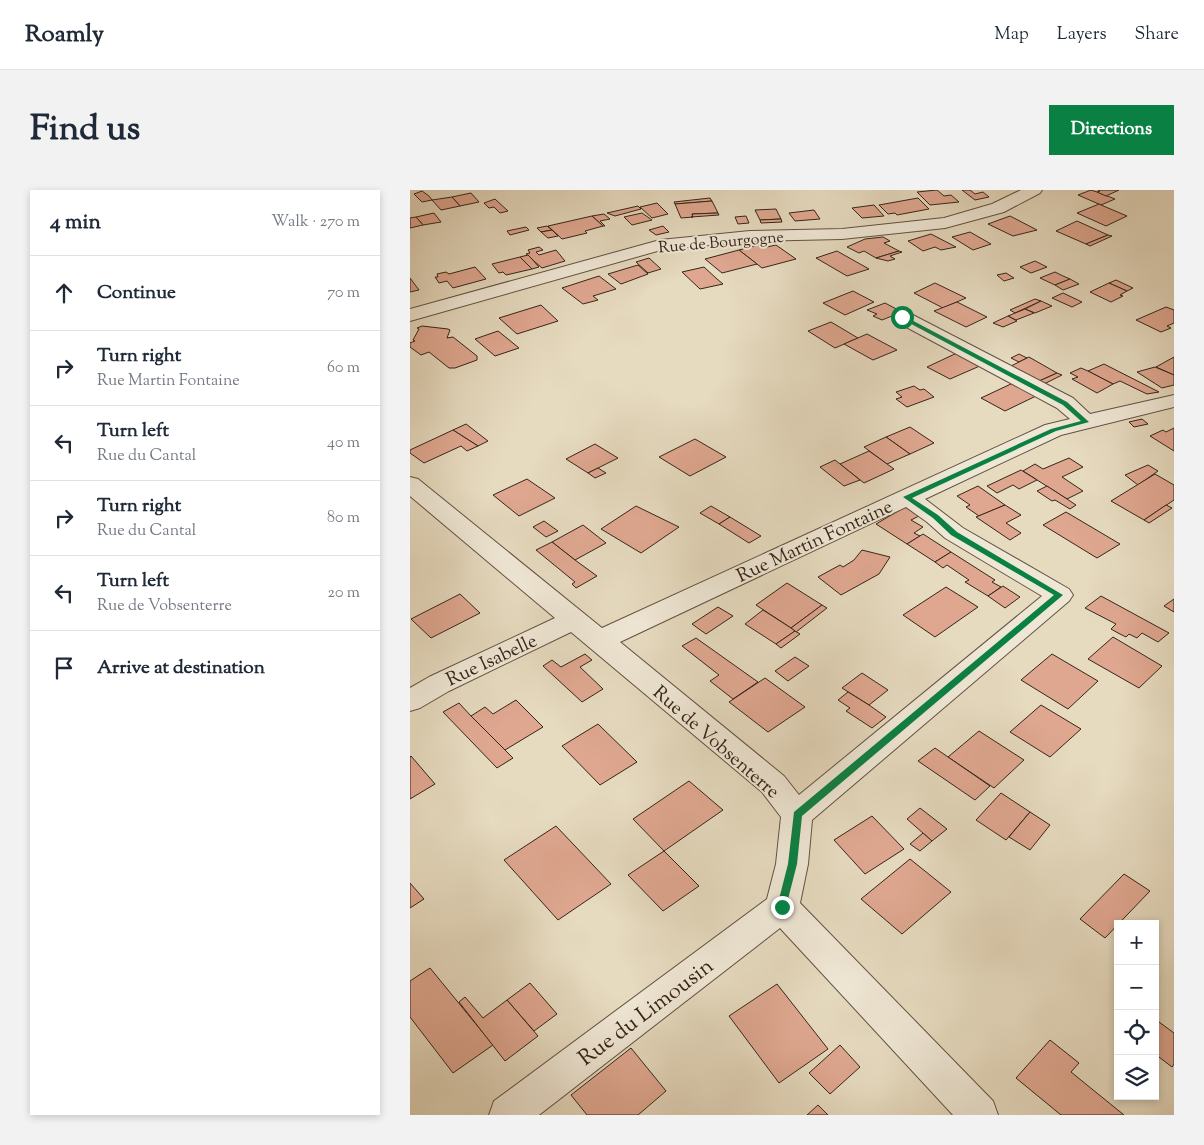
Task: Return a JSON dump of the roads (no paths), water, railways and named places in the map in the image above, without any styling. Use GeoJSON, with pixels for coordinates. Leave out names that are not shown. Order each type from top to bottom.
{"type":"FeatureCollection","features":[{"type":"Feature","properties":{"kind":"street","name":"Rue de Bourgogne"},"geometry":{"type":"LineString","coordinates":[[410,315],[660,245],[750,236],[842,234],[945,223],[998,208],[1034,190]]}},
{"type":"Feature","properties":{"kind":"street"},"geometry":{"type":"LineString","coordinates":[[902,317],[1065,404],[1086,422]]}},
{"type":"Feature","properties":{"kind":"street","name":"Rue Martin Fontaine"},"geometry":{"type":"LineString","coordinates":[[599,641],[1053,430],[1174,401]]}},
{"type":"Feature","properties":{"kind":"street","name":"Rue de Vobsenterre"},"geometry":{"type":"LineString","coordinates":[[410,484],[774,784],[798,815]]}},
{"type":"Feature","properties":{"kind":"street"},"geometry":{"type":"LineString","coordinates":[[907,497],[936,517],[954,534],[1060,595],[798,815],[792,864],[782,907],[979,1115]]}},
{"type":"Feature","properties":{"kind":"street","name":"Rue Isabelle"},"geometry":{"type":"LineString","coordinates":[[410,701],[439,684],[574,620]]}},
{"type":"Feature","properties":{"kind":"street","name":"Rue du Limousin"},"geometry":{"type":"LineString","coordinates":[[508,1115],[782,907]]}}]}
